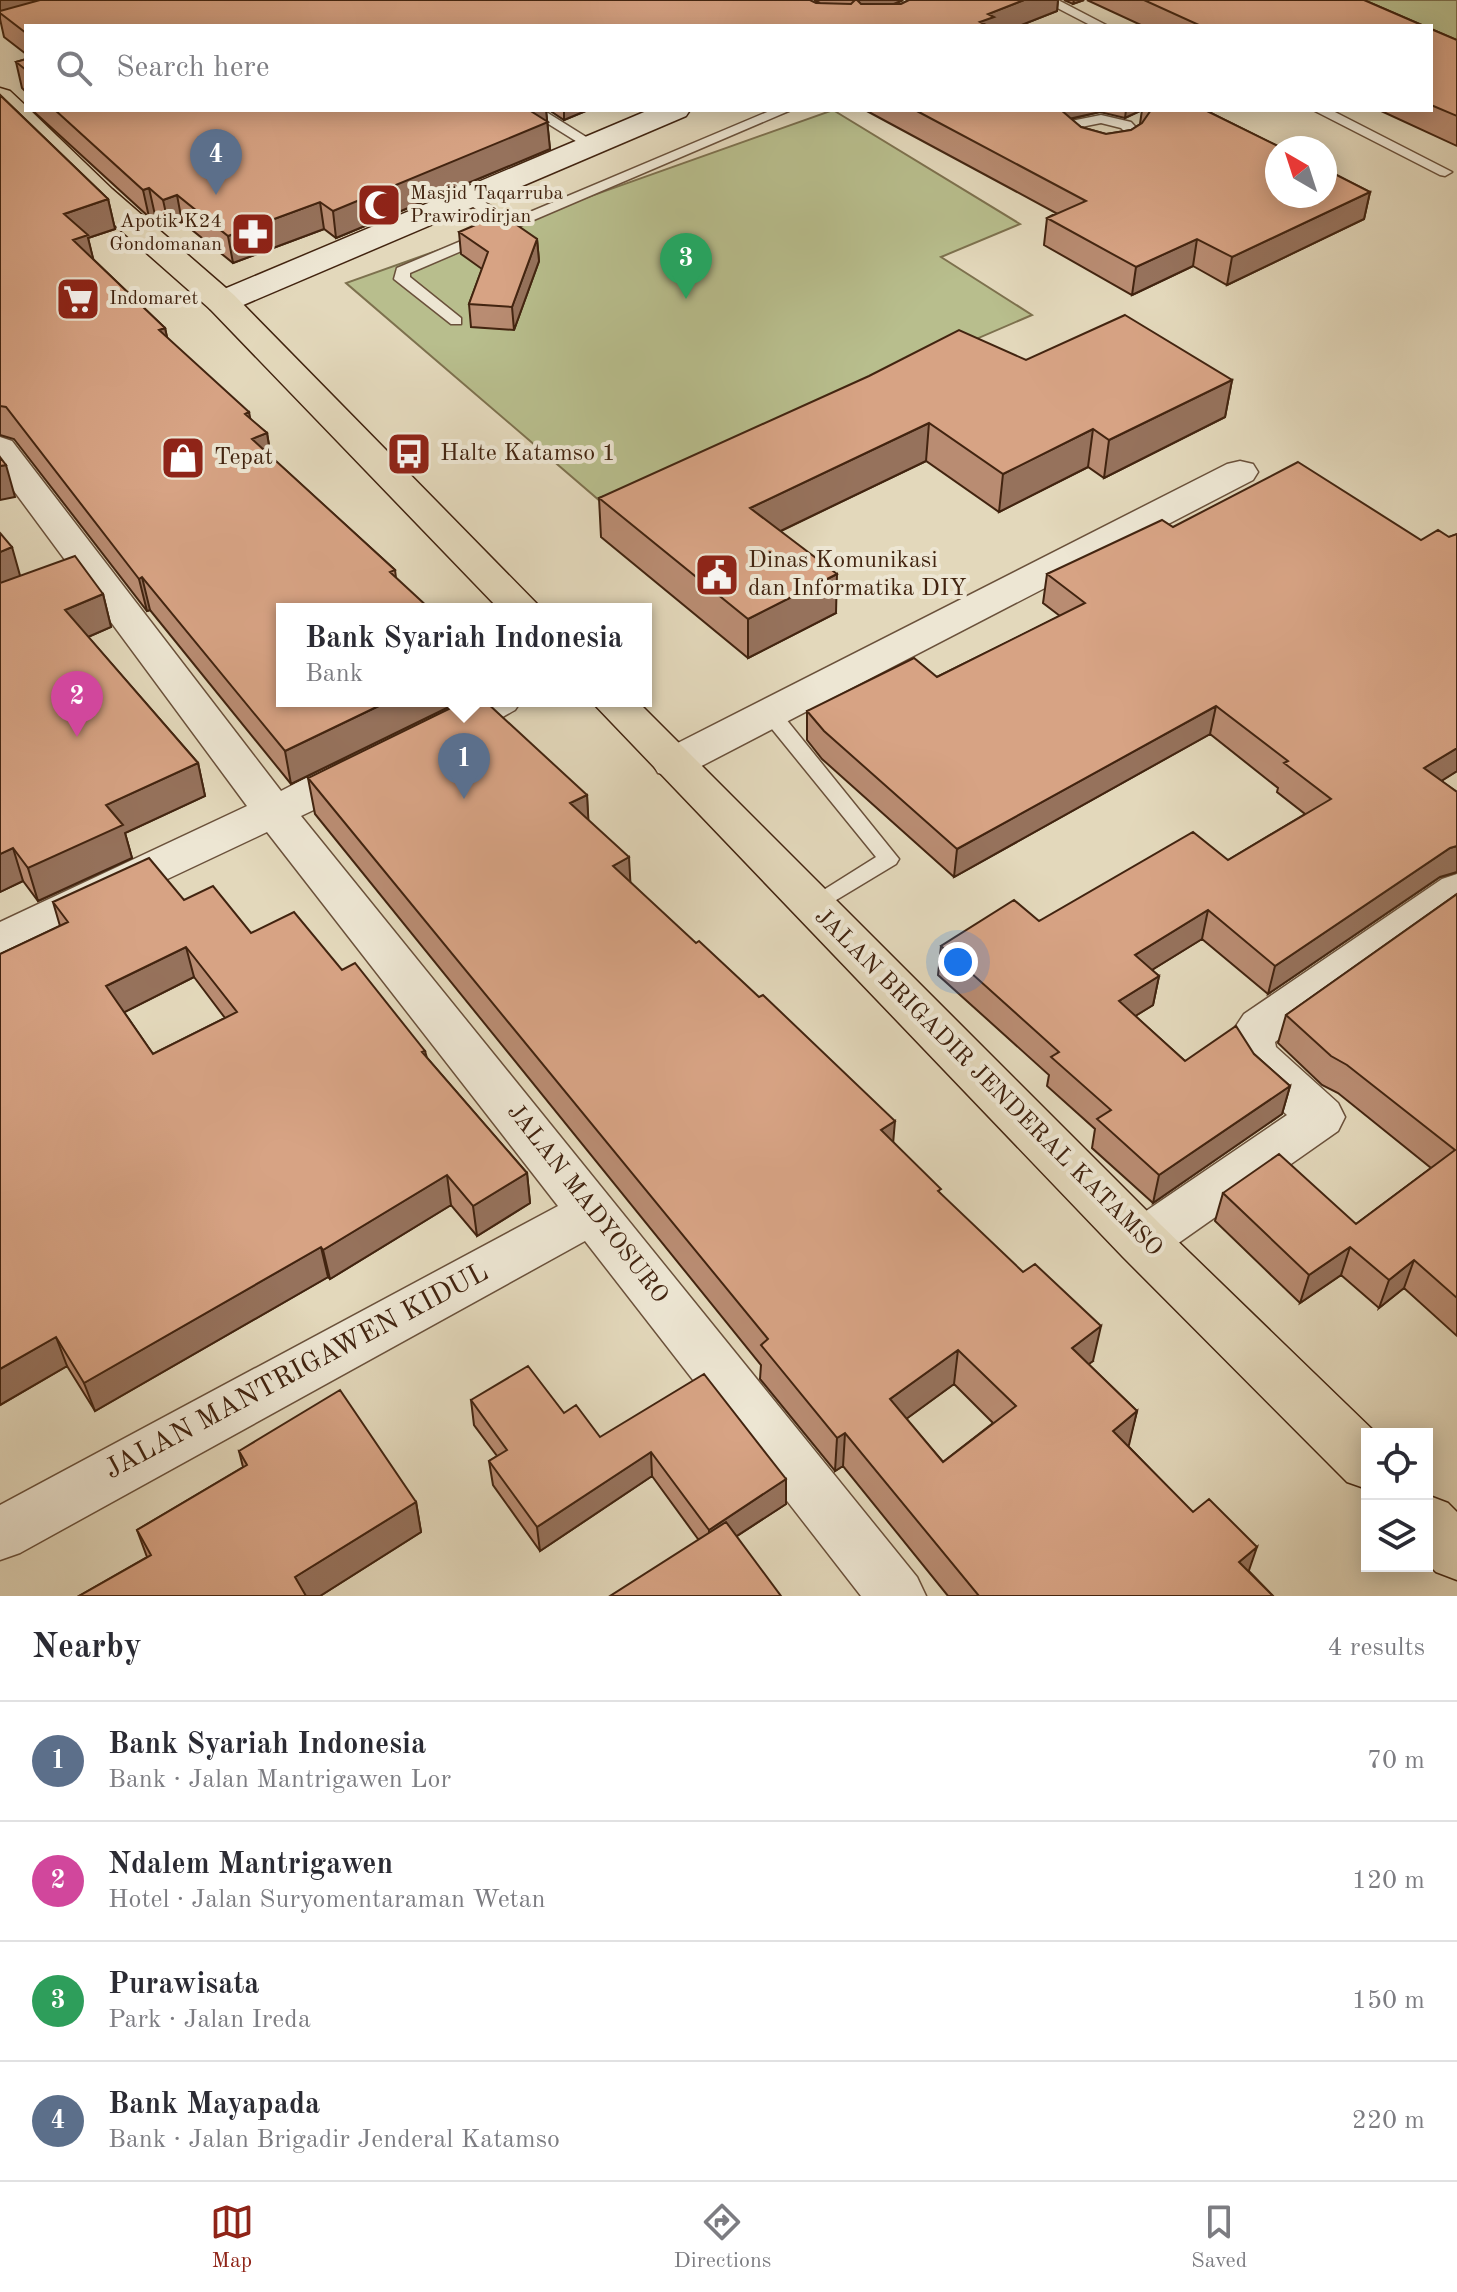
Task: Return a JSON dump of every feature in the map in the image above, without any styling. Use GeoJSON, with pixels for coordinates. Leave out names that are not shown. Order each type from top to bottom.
{"type":"FeatureCollection","features":[{"type":"Feature","properties":{"kind":"main road"},"geometry":{"type":"LineString","coordinates":[[0,97],[101,196],[222,302],[516,603]]}},
{"type":"Feature","properties":{"kind":"main road","name":"JALAN BRIGADIR JENDERAL KATAMSO"},"geometry":{"type":"LineString","coordinates":[[618,707],[1142,1241],[1361,1457]]}},
{"type":"Feature","properties":{"kind":"main road"},"geometry":{"type":"LineString","coordinates":[[1433,1528],[1457,1552]]}},
{"type":"Feature","properties":{"kind":"street"},"geometry":{"type":"LineString","coordinates":[[222,302],[670,112]]}},
{"type":"Feature","properties":{"kind":"street","name":"JALAN MADYOSURO"},"geometry":{"type":"LineString","coordinates":[[0,448],[275,813],[897,1596]]}},
{"type":"Feature","properties":{"kind":"street"},"geometry":{"type":"LineString","coordinates":[[673,763],[1240,472]]}},
{"type":"Feature","properties":{"kind":"street"},"geometry":{"type":"LineString","coordinates":[[52,584],[92,568]]}},
{"type":"Feature","properties":{"kind":"street"},"geometry":{"type":"LineString","coordinates":[[0,941],[275,813],[489,707]]}},
{"type":"Feature","properties":{"kind":"street"},"geometry":{"type":"LineString","coordinates":[[1142,1241],[1321,1117],[1253,1055],[1251,1038],[1260,1027],[1457,890]]}},
{"type":"Feature","properties":{"kind":"street","name":"JALAN MANTRIGAWEN KIDUL"},"geometry":{"type":"LineString","coordinates":[[0,1534],[594,1211]]}},
{"type":"Feature","properties":{"kind":"lane"},"geometry":{"type":"LineString","coordinates":[[1048,0],[1098,24]]}},
{"type":"Feature","properties":{"kind":"lane"},"geometry":{"type":"LineString","coordinates":[[536,112],[592,145]]}},
{"type":"Feature","properties":{"kind":"lane"},"geometry":{"type":"LineString","coordinates":[[456,321],[402,279],[402,271],[779,112]]}},
{"type":"Feature","properties":{"kind":"lane"},"geometry":{"type":"LineString","coordinates":[[1324,112],[1445,172]]}},
{"type":"Feature","properties":{"kind":"lane"},"geometry":{"type":"LineString","coordinates":[[468,197],[509,225]]}},
{"type":"Feature","properties":{"kind":"lane"},"geometry":{"type":"LineString","coordinates":[[770,713],[889,859],[813,906]]}},
{"type":"Feature","properties":{"kind":"green space"},"geometry":{"type":"Polygon","coordinates":[[[1346,0],[1457,0],[1457,47],[1433,37],[1433,24],[1403,24],[1346,0]]]}},
{"type":"Feature","properties":{"kind":"green space"},"geometry":{"type":"Polygon","coordinates":[[[827,112],[836,112],[1020,224],[941,257],[1032,315],[600,501],[346,283],[827,112]]]}},
{"type":"Feature","properties":{"kind":"building"},"geometry":{"type":"Polygon","coordinates":[[[40,0],[810,0],[816,3],[851,4],[853,0],[859,0],[861,4],[901,4],[909,0],[1024,0],[988,14],[994,17],[980,22],[984,24],[24,24],[24,31],[0,11],[40,0]]]}},
{"type":"Feature","properties":{"kind":"building"},"geometry":{"type":"Polygon","coordinates":[[[1144,0],[1364,0],[1419,24],[1197,24],[1144,0]]]}},
{"type":"Feature","properties":{"kind":"building"},"geometry":{"type":"Polygon","coordinates":[[[1433,30],[1457,40],[1457,116],[1433,106],[1433,30]]]}},
{"type":"Feature","properties":{"kind":"building"},"geometry":{"type":"Polygon","coordinates":[[[0,95],[108,199],[64,214],[88,235],[73,240],[165,328],[159,330],[249,412],[245,414],[267,433],[252,439],[395,570],[390,572],[424,603],[276,603],[276,707],[377,707],[285,751],[142,577],[139,579],[6,407],[0,406],[0,95]]]}},
{"type":"Feature","properties":{"kind":"building"},"geometry":{"type":"Polygon","coordinates":[[[57,112],[532,112],[548,122],[333,211],[320,202],[228,236],[177,195],[163,200],[149,188],[143,190],[57,112]]]}},
{"type":"Feature","properties":{"kind":"building"},"geometry":{"type":"Polygon","coordinates":[[[919,112],[1063,112],[1081,127],[1106,134],[1131,130],[1142,123],[1150,112],[1209,112],[1265,140],[1265,208],[1336,208],[1232,257],[1197,239],[1136,267],[1047,218],[1086,201],[919,112]]]}},
{"type":"Feature","properties":{"kind":"building"},"geometry":{"type":"Polygon","coordinates":[[[1337,175],[1370,192],[1337,208],[1337,175]]]}},
{"type":"Feature","properties":{"kind":"building"},"geometry":{"type":"Polygon","coordinates":[[[501,214],[537,239],[512,307],[469,304],[488,252],[459,232],[501,214]]]}},
{"type":"Feature","properties":{"kind":"building"},"geometry":{"type":"Polygon","coordinates":[[[1125,315],[1232,380],[1109,440],[1093,429],[1003,474],[929,423],[750,508],[837,574],[748,619],[599,498],[869,376],[959,330],[1026,360],[1125,315]]]}},
{"type":"Feature","properties":{"kind":"building"},"geometry":{"type":"Polygon","coordinates":[[[1298,462],[1421,540],[1438,530],[1449,537],[1457,534],[1457,748],[1424,768],[1457,792],[1457,846],[1275,966],[1208,910],[1135,955],[1159,976],[1119,1001],[1185,1061],[1236,1026],[1254,1054],[1290,1086],[1159,1175],[1097,1119],[1111,1110],[1051,1057],[1059,1052],[941,946],[1014,900],[1039,921],[1193,832],[1228,860],[1331,799],[1284,763],[1288,761],[1216,706],[957,849],[824,731],[807,711],[914,658],[937,677],[1085,603],[1047,574],[1162,520],[1173,527],[1298,462]]]}},
{"type":"Feature","properties":{"kind":"building"},"geometry":{"type":"Polygon","coordinates":[[[0,533],[12,547],[0,552],[0,533]]]}},
{"type":"Feature","properties":{"kind":"building"},"geometry":{"type":"Polygon","coordinates":[[[75,556],[103,594],[65,610],[198,763],[106,805],[123,825],[28,868],[13,848],[0,854],[0,583],[75,556]]]}},
{"type":"Feature","properties":{"kind":"building"},"geometry":{"type":"Polygon","coordinates":[[[453,707],[492,707],[587,795],[570,803],[629,857],[613,866],[696,943],[699,941],[759,997],[763,995],[895,1121],[881,1130],[941,1189],[938,1191],[1023,1272],[1035,1264],[1101,1326],[1072,1348],[1137,1411],[1113,1431],[1193,1512],[1209,1499],[1257,1547],[1239,1562],[1273,1596],[979,1596],[845,1433],[837,1438],[761,1345],[768,1339],[308,778],[453,707]],[[958,1350],[890,1399],[943,1462],[1016,1406],[958,1350]]]}},
{"type":"Feature","properties":{"kind":"building"},"geometry":{"type":"Polygon","coordinates":[[[149,858],[184,900],[213,886],[251,933],[294,912],[342,970],[355,963],[425,1051],[422,1052],[527,1173],[473,1206],[447,1175],[323,1250],[321,1247],[84,1383],[56,1337],[0,1369],[0,954],[68,922],[53,902],[149,858]],[[186,947],[106,986],[153,1054],[237,1012],[186,947]]]}},
{"type":"Feature","properties":{"kind":"building"},"geometry":{"type":"Polygon","coordinates":[[[1457,894],[1457,1298],[1414,1260],[1389,1280],[1350,1247],[1309,1275],[1223,1193],[1279,1154],[1356,1224],[1455,1150],[1347,1065],[1331,1056],[1286,1015],[1457,894]]]}},
{"type":"Feature","properties":{"kind":"building"},"geometry":{"type":"Polygon","coordinates":[[[528,1366],[564,1413],[576,1405],[600,1437],[704,1374],[786,1479],[709,1530],[651,1452],[537,1527],[489,1461],[507,1450],[471,1400],[528,1366]]]}},
{"type":"Feature","properties":{"kind":"building"},"geometry":{"type":"Polygon","coordinates":[[[340,1390],[416,1502],[295,1577],[306,1596],[79,1596],[151,1555],[137,1530],[247,1465],[239,1451],[340,1390]]]}},
{"type":"Feature","properties":{"kind":"building"},"geometry":{"type":"Polygon","coordinates":[[[726,1522],[781,1596],[610,1596],[726,1522]]]}},
{"type":"Feature","properties":{"kind":"place","name":"Bank Mayapada"},"geometry":{"type":"Point","coordinates":[216,195]}},
{"type":"Feature","properties":{"kind":"place","name":"Masjid Taqarruba Prawirodirjan"},"geometry":{"type":"Point","coordinates":[379,205]}},
{"type":"Feature","properties":{"kind":"place","name":"Apotik K24 Gondomanan"},"geometry":{"type":"Point","coordinates":[253,234]}},
{"type":"Feature","properties":{"kind":"place","name":"Indomaret"},"geometry":{"type":"Point","coordinates":[78,299]}},
{"type":"Feature","properties":{"kind":"place","name":"Purawisata"},"geometry":{"type":"Point","coordinates":[686,299]}},
{"type":"Feature","properties":{"kind":"place","name":"Halte Katamso 1"},"geometry":{"type":"Point","coordinates":[409,454]}},
{"type":"Feature","properties":{"kind":"place","name":"Tepat"},"geometry":{"type":"Point","coordinates":[183,458]}},
{"type":"Feature","properties":{"kind":"place","name":"Dinas Komunikasi dan Informatika DIY"},"geometry":{"type":"Point","coordinates":[717,575]}},
{"type":"Feature","properties":{"kind":"place","name":"Ndalem Mantrigawen"},"geometry":{"type":"Point","coordinates":[77,737]}},
{"type":"Feature","properties":{"kind":"place","name":"Bank Syariah Indonesia"},"geometry":{"type":"Point","coordinates":[464,799]}}]}
